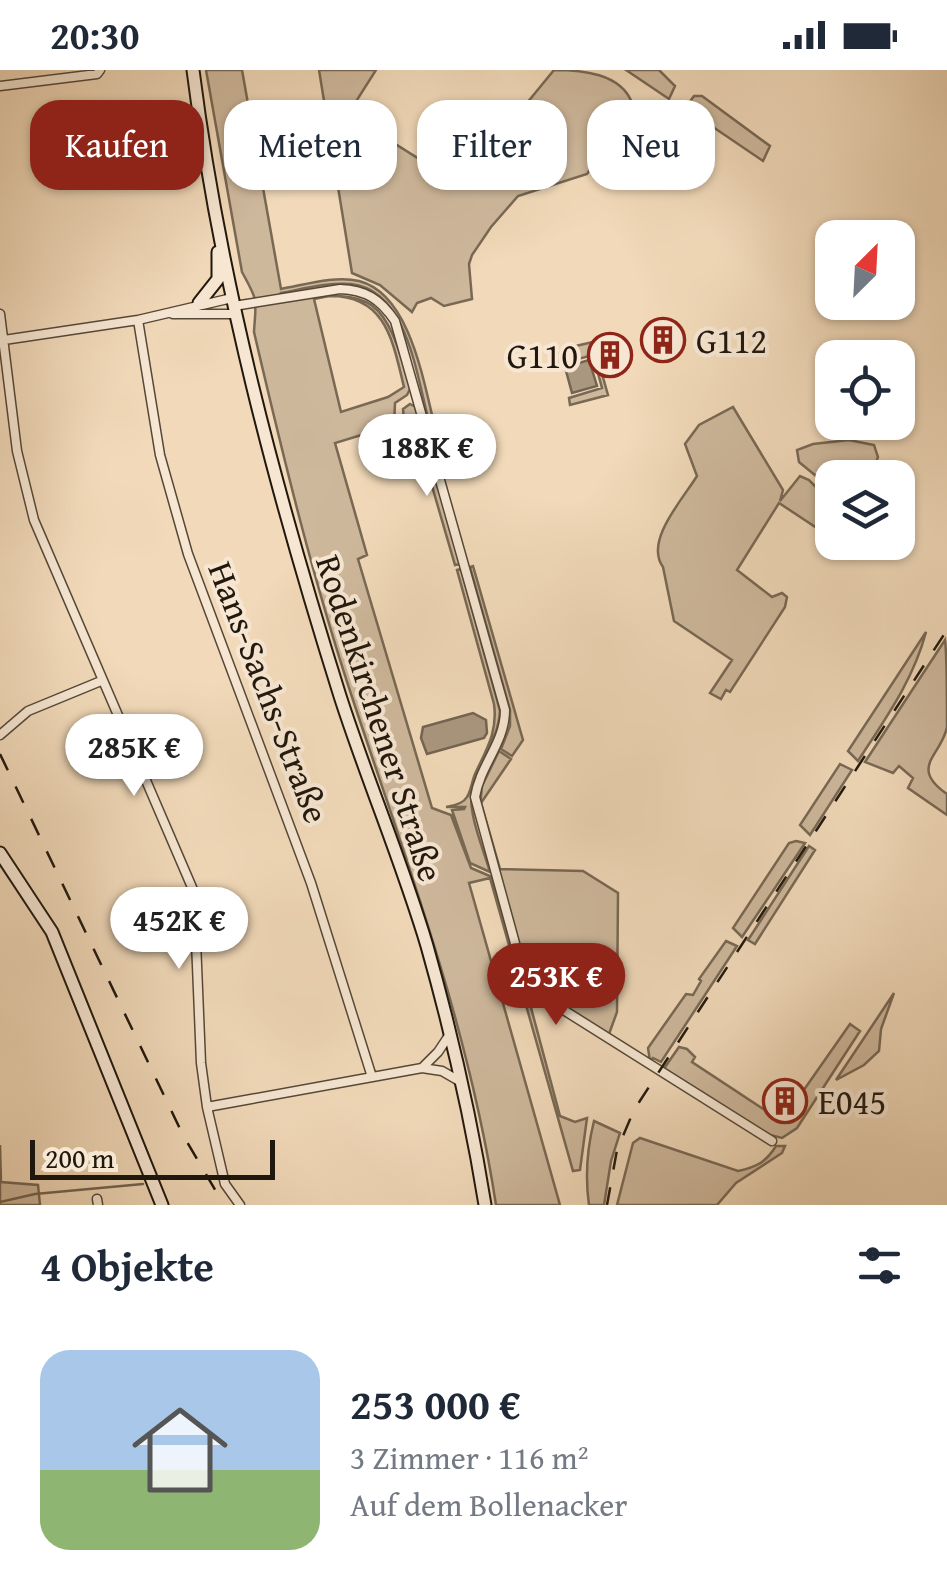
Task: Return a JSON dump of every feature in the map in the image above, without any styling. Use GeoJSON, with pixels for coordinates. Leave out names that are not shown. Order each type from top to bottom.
{"type":"FeatureCollection","features":[{"type":"Feature","properties":{"kind":"main road","name":"Rodenkirchener Straße"},"geometry":{"type":"LineString","coordinates":[[193,70],[234,306],[306,586],[426,944],[462,1082],[485,1205]]}},
{"type":"Feature","properties":{"kind":"main road"},"geometry":{"type":"LineString","coordinates":[[199,303],[218,280],[219,228]]}},
{"type":"Feature","properties":{"kind":"main road"},"geometry":{"type":"LineString","coordinates":[[0,853],[52,932],[162,1205]]}},
{"type":"Feature","properties":{"kind":"street"},"geometry":{"type":"LineString","coordinates":[[0,86],[97,74],[100,70]]}},
{"type":"Feature","properties":{"kind":"street"},"geometry":{"type":"LineString","coordinates":[[4,340],[340,289],[368,293],[384,305],[395,321],[506,710],[502,735],[477,784],[475,796],[527,986],[772,1140]]}},
{"type":"Feature","properties":{"kind":"street"},"geometry":{"type":"LineString","coordinates":[[163,315],[199,303],[234,306]]}},
{"type":"Feature","properties":{"kind":"street"},"geometry":{"type":"LineString","coordinates":[[0,314],[17,451],[34,520],[194,892],[207,1107],[225,1184],[240,1205]]}},
{"type":"Feature","properties":{"kind":"street","name":"Hans-Sachs-Straße"},"geometry":{"type":"LineString","coordinates":[[138,320],[160,455],[188,554],[311,883],[372,1076]]}},
{"type":"Feature","properties":{"kind":"street"},"geometry":{"type":"LineString","coordinates":[[0,735],[28,711],[102,681]]}},
{"type":"Feature","properties":{"kind":"street"},"geometry":{"type":"LineString","coordinates":[[422,1068],[450,1034]]}},
{"type":"Feature","properties":{"kind":"street"},"geometry":{"type":"LineString","coordinates":[[207,1107],[422,1068],[442,1071],[462,1082]]}},
{"type":"Feature","properties":{"kind":"shaded area"},"geometry":{"type":"Polygon","coordinates":[[[206,70],[242,70],[247,100],[224,100],[224,171],[206,70]]]}},
{"type":"Feature","properties":{"kind":"shaded area"},"geometry":{"type":"Polygon","coordinates":[[[319,70],[376,70],[357,100],[324,100],[319,70]]]}},
{"type":"Feature","properties":{"kind":"shaded area"},"geometry":{"type":"Polygon","coordinates":[[[554,70],[610,79],[630,100],[587,100],[587,174],[567,180],[567,100],[529,100],[554,70]]]}},
{"type":"Feature","properties":{"kind":"shaded area"},"geometry":{"type":"Polygon","coordinates":[[[626,70],[659,70],[675,86],[669,99],[626,70]]]}},
{"type":"Feature","properties":{"kind":"shaded area"},"geometry":{"type":"Polygon","coordinates":[[[715,106],[770,146],[763,161],[715,128],[715,106]]]}},
{"type":"Feature","properties":{"kind":"shaded area"},"geometry":{"type":"Polygon","coordinates":[[[397,145],[417,158],[417,190],[537,190],[518,196],[472,255],[472,299],[444,306],[431,298],[417,303],[412,312],[380,285],[352,273],[339,190],[397,190],[397,145]]]}},
{"type":"Feature","properties":{"kind":"shaded area"},"geometry":{"type":"Polygon","coordinates":[[[227,190],[263,190],[281,289],[330,280],[359,281],[378,290],[393,305],[414,349],[442,444],[442,461],[413,357],[391,308],[374,292],[351,284],[281,293],[283,300],[327,296],[314,299],[341,412],[388,397],[404,387],[391,339],[375,313],[364,304],[331,296],[358,299],[383,317],[411,387],[395,403],[394,425],[335,443],[367,555],[358,559],[432,808],[451,815],[471,868],[492,877],[524,989],[532,998],[530,1004],[560,1116],[575,1122],[587,1118],[580,1170],[573,1171],[490,878],[469,883],[560,1205],[496,1205],[454,1012],[325,609],[288,471],[254,332],[255,301],[242,272],[227,190]]]}},
{"type":"Feature","properties":{"kind":"shaded area"},"geometry":{"type":"Polygon","coordinates":[[[593,342],[608,395],[570,405],[569,398],[602,388],[593,355],[559,364],[557,355],[567,348],[593,342]]]}},
{"type":"Feature","properties":{"kind":"shaded area"},"geometry":{"type":"Polygon","coordinates":[[[589,360],[597,386],[572,393],[565,367],[589,360]]]}},
{"type":"Feature","properties":{"kind":"shaded area"},"geometry":{"type":"Polygon","coordinates":[[[410,404],[416,407],[460,564],[455,565],[413,421],[404,420],[403,409],[410,404]]]}},
{"type":"Feature","properties":{"kind":"shaded area"},"geometry":{"type":"Polygon","coordinates":[[[733,407],[783,490],[780,501],[800,476],[815,486],[815,527],[779,503],[737,570],[772,597],[782,593],[787,597],[785,607],[730,692],[726,690],[721,699],[710,693],[732,660],[674,621],[658,557],[658,545],[668,520],[697,476],[685,444],[699,425],[733,407]]]}},
{"type":"Feature","properties":{"kind":"shaded area"},"geometry":{"type":"Polygon","coordinates":[[[849,440],[874,445],[878,457],[815,460],[815,475],[799,462],[797,450],[849,440]]]}},
{"type":"Feature","properties":{"kind":"shaded area"},"geometry":{"type":"Polygon","coordinates":[[[473,566],[523,740],[512,756],[501,749],[510,726],[510,710],[470,567],[473,566]]]}},
{"type":"Feature","properties":{"kind":"shaded area"},"geometry":{"type":"Polygon","coordinates":[[[461,569],[500,711],[471,789],[475,825],[490,872],[470,863],[452,810],[465,807],[446,807],[467,797],[494,723],[494,704],[457,570],[461,569]]]}},
{"type":"Feature","properties":{"kind":"shaded area"},"geometry":{"type":"Polygon","coordinates":[[[926,632],[906,683],[858,761],[848,751],[926,632]]]}},
{"type":"Feature","properties":{"kind":"shaded area"},"geometry":{"type":"Polygon","coordinates":[[[945,640],[947,727],[929,768],[936,785],[947,794],[947,815],[908,788],[913,778],[899,766],[893,773],[865,762],[945,640]]]}},
{"type":"Feature","properties":{"kind":"shaded area"},"geometry":{"type":"Polygon","coordinates":[[[473,713],[486,720],[484,738],[427,754],[421,738],[423,727],[473,713]]]}},
{"type":"Feature","properties":{"kind":"shaded area"},"geometry":{"type":"Polygon","coordinates":[[[499,751],[511,759],[481,803],[500,869],[583,871],[618,893],[617,1012],[609,1034],[536,988],[529,979],[480,807],[482,786],[499,751]]]}},
{"type":"Feature","properties":{"kind":"shaded area"},"geometry":{"type":"Polygon","coordinates":[[[840,764],[852,770],[810,835],[800,825],[840,764]]]}},
{"type":"Feature","properties":{"kind":"shaded area"},"geometry":{"type":"Polygon","coordinates":[[[789,843],[805,843],[742,937],[733,928],[789,843]]]}},
{"type":"Feature","properties":{"kind":"shaded area"},"geometry":{"type":"Polygon","coordinates":[[[809,846],[815,850],[755,944],[748,940],[809,846]]]}},
{"type":"Feature","properties":{"kind":"shaded area"},"geometry":{"type":"Polygon","coordinates":[[[726,941],[737,946],[661,1062],[653,1058],[650,1061],[648,1048],[686,994],[693,995],[699,979],[726,941]]]}},
{"type":"Feature","properties":{"kind":"shaded area"},"geometry":{"type":"Polygon","coordinates":[[[894,993],[881,1029],[879,1051],[864,1065],[836,1080],[894,993]]]}},
{"type":"Feature","properties":{"kind":"shaded area"},"geometry":{"type":"Polygon","coordinates":[[[850,1024],[860,1031],[797,1128],[782,1138],[762,1133],[663,1070],[679,1047],[687,1049],[695,1057],[692,1062],[777,1118],[787,1114],[850,1024]]]}},
{"type":"Feature","properties":{"kind":"shaded area"},"geometry":{"type":"Polygon","coordinates":[[[594,1121],[620,1133],[604,1205],[589,1205],[587,1163],[594,1121]]]}},
{"type":"Feature","properties":{"kind":"shaded area"},"geometry":{"type":"Polygon","coordinates":[[[640,1138],[738,1171],[760,1163],[776,1146],[785,1146],[782,1153],[736,1183],[717,1205],[617,1205],[633,1143],[640,1138]]]}},
{"type":"Feature","properties":{"kind":"shaded area"},"geometry":{"type":"Polygon","coordinates":[[[0,1145],[1,1182],[38,1185],[40,1205],[0,1205],[0,1145]]]}},
{"type":"Feature","properties":{"kind":"waterway"},"geometry":{"type":"LineString","coordinates":[[0,1202],[35,1194],[143,1184]]}},
{"type":"Feature","properties":{"kind":"railway"},"geometry":{"type":"LineString","coordinates":[[607,1205],[617,1150],[634,1110],[947,630]]}},
{"type":"Feature","properties":{"kind":"railway"},"geometry":{"type":"LineString","coordinates":[[0,754],[183,1135],[224,1205]]}},
{"type":"Feature","properties":{"kind":"place","name":"G112"},"geometry":{"type":"Point","coordinates":[663,340]}},
{"type":"Feature","properties":{"kind":"place","name":"G110"},"geometry":{"type":"Point","coordinates":[610,355]}},
{"type":"Feature","properties":{"kind":"place","name":"E045"},"geometry":{"type":"Point","coordinates":[785,1101]}}]}
